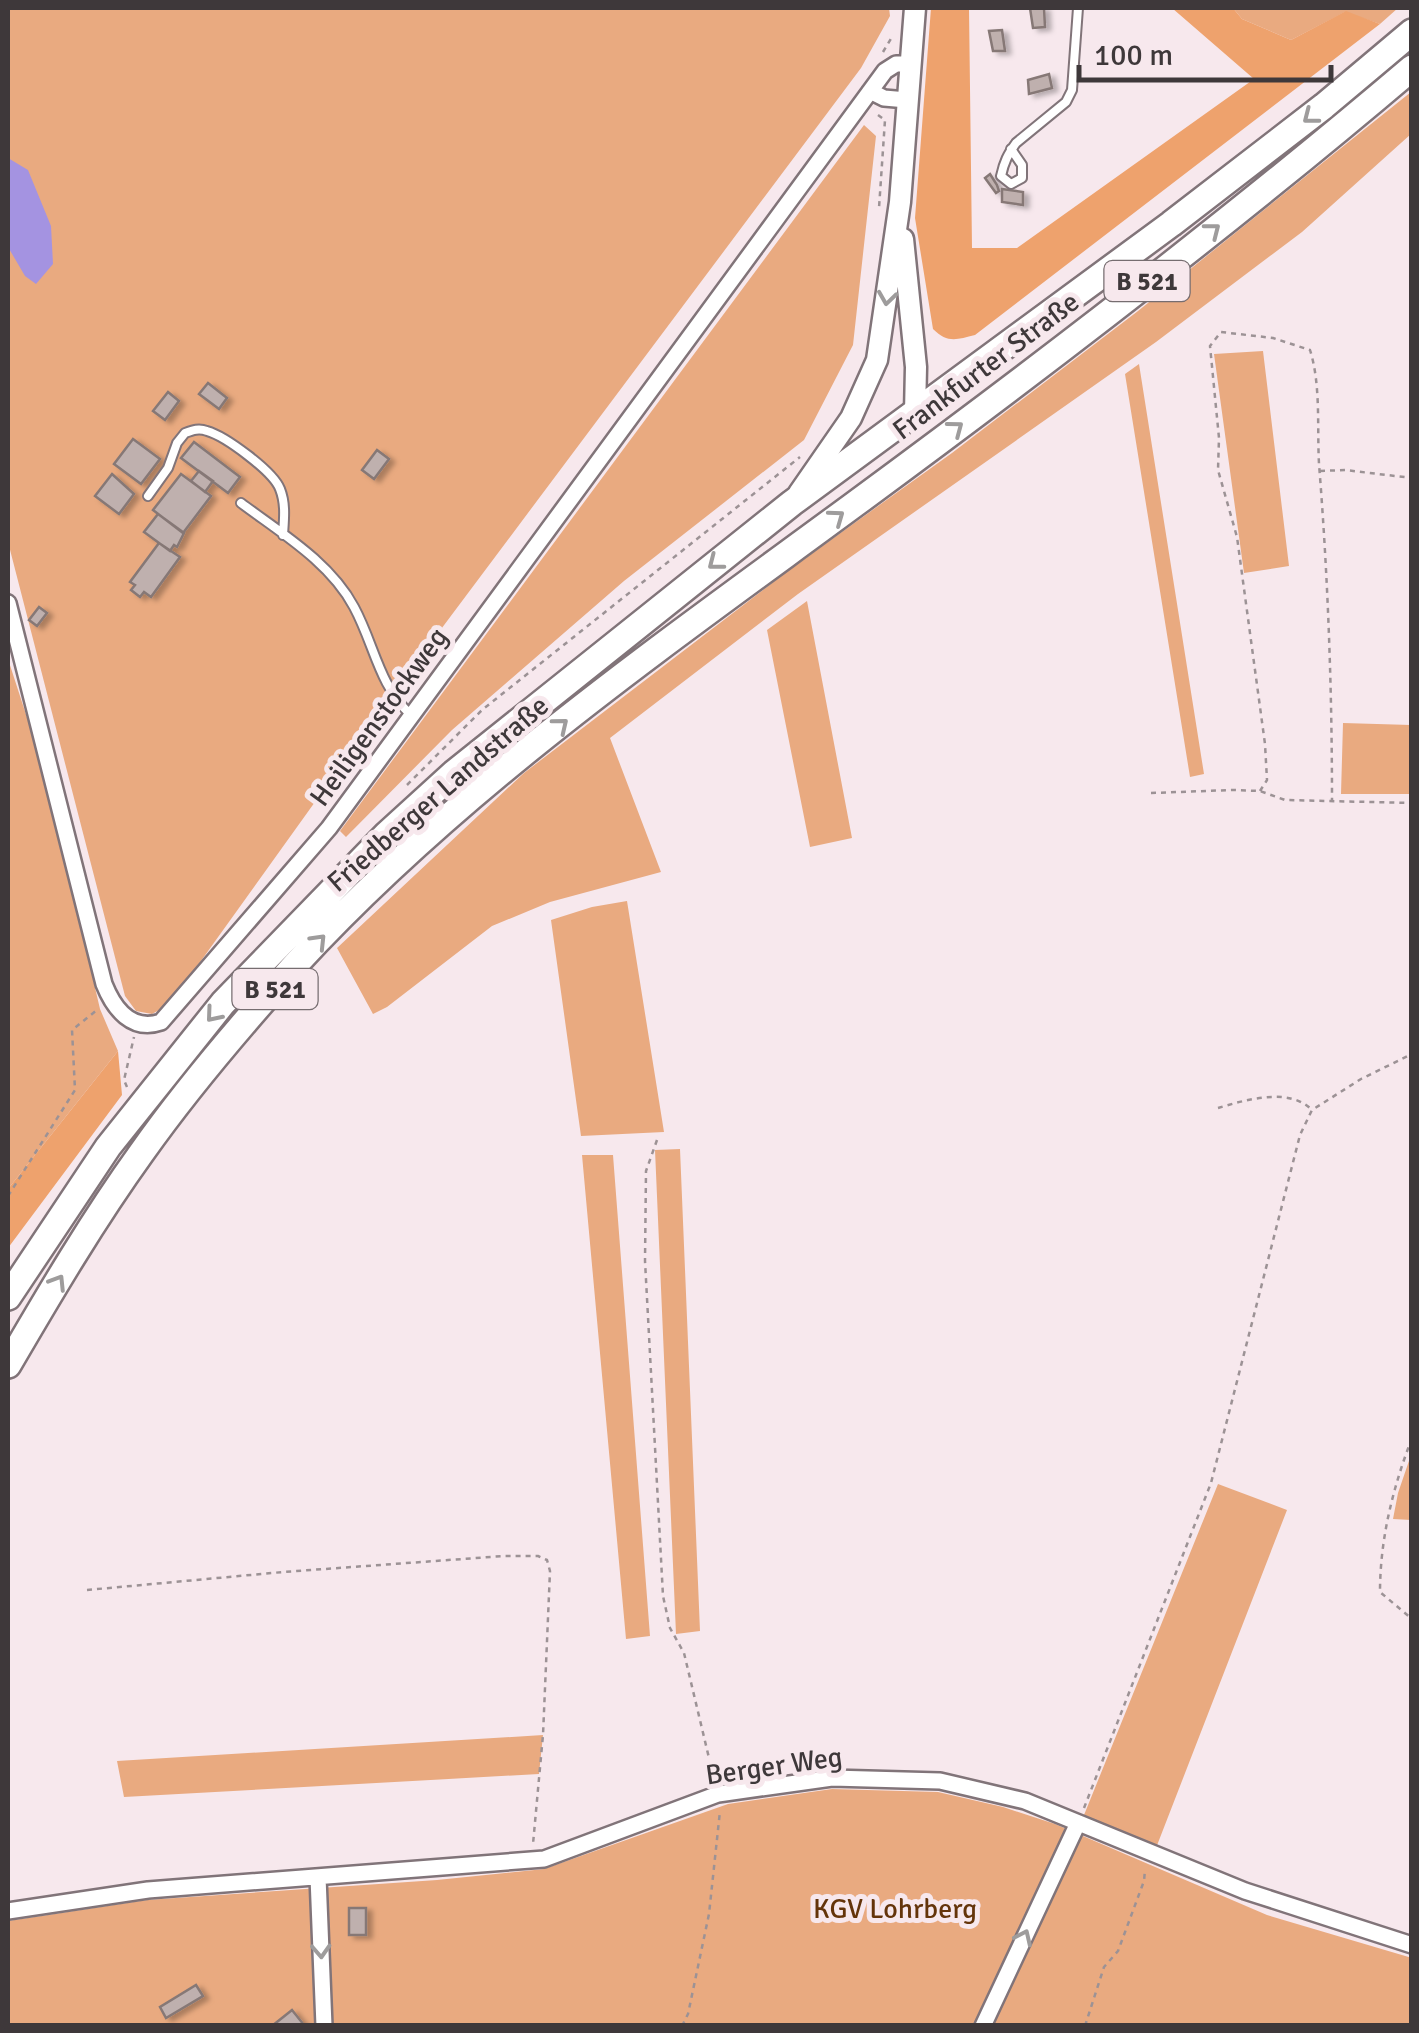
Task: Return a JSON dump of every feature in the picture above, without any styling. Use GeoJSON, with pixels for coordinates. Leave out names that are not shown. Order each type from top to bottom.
{"type":"FeatureCollection","features":[{"type":"Feature","properties":{"kind":"main road","name":"Frankfurter Straße"},"geometry":{"type":"LineString","coordinates":[[915,413],[1186,212],[1324,106],[1412,32]]}},
{"type":"Feature","properties":{"kind":"main road","name":"Frankfurter Straße"},"geometry":{"type":"LineString","coordinates":[[878,487],[1186,251],[1412,68]]}},
{"type":"Feature","properties":{"kind":"main road"},"geometry":{"type":"LineString","coordinates":[[878,487],[905,445],[915,413]]}},
{"type":"Feature","properties":{"kind":"main road","name":"Friedberger Landstraße"},"geometry":{"type":"LineString","coordinates":[[8,1297],[130,1118],[223,1002],[387,834],[454,773],[792,502],[915,413]]}},
{"type":"Feature","properties":{"kind":"main road","name":"Friedberger Landstraße"},"geometry":{"type":"LineString","coordinates":[[8,1365],[140,1154],[245,1022],[353,906],[478,792],[618,680],[878,487]]}},
{"type":"Feature","properties":{"kind":"street","name":"Friedberger Landstraße"},"geometry":{"type":"LineString","coordinates":[[792,502],[866,389],[882,330],[900,202],[915,8]]}},
{"type":"Feature","properties":{"kind":"street","name":"Heiligenstockweg"},"geometry":{"type":"LineString","coordinates":[[137,1024],[161,1022],[180,1003],[329,828],[885,70],[896,64],[910,64]]}},
{"type":"Feature","properties":{"kind":"street"},"geometry":{"type":"LineString","coordinates":[[870,91],[884,98],[907,100]]}},
{"type":"Feature","properties":{"kind":"street","name":"Friedberger Landstraße"},"geometry":{"type":"LineString","coordinates":[[900,202],[916,367],[915,413]]}},
{"type":"Feature","properties":{"kind":"street"},"geometry":{"type":"LineString","coordinates":[[8,602],[110,1000],[122,1015],[137,1024]]}},
{"type":"Feature","properties":{"kind":"street","name":"Berger Weg"},"geometry":{"type":"LineString","coordinates":[[8,1911],[148,1890],[544,1858],[716,1795],[832,1778],[940,1781],[1025,1801],[1244,1892],[1412,1945]]}},
{"type":"Feature","properties":{"kind":"street"},"geometry":{"type":"LineString","coordinates":[[983,2026],[1078,1824]]}},
{"type":"Feature","properties":{"kind":"street"},"geometry":{"type":"LineString","coordinates":[[318,1876],[324,2026]]}},
{"type":"Feature","properties":{"kind":"lane"},"geometry":{"type":"LineString","coordinates":[[1011,149],[1066,102],[1072,90],[1078,8]]}},
{"type":"Feature","properties":{"kind":"lane"},"geometry":{"type":"LineString","coordinates":[[148,496],[168,468],[184,433],[204,429],[242,452],[278,483],[285,503],[283,535]]}},
{"type":"Feature","properties":{"kind":"lane"},"geometry":{"type":"LineString","coordinates":[[241,503],[316,560],[353,605],[391,696],[412,715]]}},
{"type":"Feature","properties":{"kind":"path"},"geometry":{"type":"LineString","coordinates":[[882,54],[892,36]]}},
{"type":"Feature","properties":{"kind":"path"},"geometry":{"type":"LineString","coordinates":[[870,91],[874,111],[884,120],[878,212]]}},
{"type":"Feature","properties":{"kind":"path"},"geometry":{"type":"LineString","coordinates":[[1260,791],[1267,780],[1265,744],[1237,536],[1218,470],[1220,438],[1210,346],[1221,332],[1272,338],[1310,350],[1316,368],[1332,653],[1332,802]]}},
{"type":"Feature","properties":{"kind":"path"},"geometry":{"type":"LineString","coordinates":[[398,794],[482,710],[804,453]]}},
{"type":"Feature","properties":{"kind":"path"},"geometry":{"type":"LineString","coordinates":[[1320,471],[1412,478]]}},
{"type":"Feature","properties":{"kind":"path"},"geometry":{"type":"LineString","coordinates":[[1151,793],[1260,791],[1285,800],[1412,803]]}},
{"type":"Feature","properties":{"kind":"path"},"geometry":{"type":"LineString","coordinates":[[8,1196],[75,1090],[72,1030],[110,1000]]}},
{"type":"Feature","properties":{"kind":"path"},"geometry":{"type":"LineString","coordinates":[[127,1089],[124,1080],[137,1024]]}},
{"type":"Feature","properties":{"kind":"path"},"geometry":{"type":"LineString","coordinates":[[1078,1824],[1211,1483],[1300,1135],[1312,1110],[1361,1078],[1412,1054]]}},
{"type":"Feature","properties":{"kind":"path"},"geometry":{"type":"LineString","coordinates":[[1218,1108],[1252,1098],[1287,1098],[1303,1101],[1312,1110]]}},
{"type":"Feature","properties":{"kind":"path"},"geometry":{"type":"LineString","coordinates":[[657,1140],[646,1172],[645,1262],[663,1596],[670,1628],[684,1653],[720,1812],[709,1914],[688,2014],[682,2026]]}},
{"type":"Feature","properties":{"kind":"path"},"geometry":{"type":"LineString","coordinates":[[1412,1438],[1389,1510],[1380,1592],[1412,1619]]}},
{"type":"Feature","properties":{"kind":"path"},"geometry":{"type":"LineString","coordinates":[[87,1590],[484,1557],[538,1556],[548,1560],[548,1651],[531,1860]]}},
{"type":"Feature","properties":{"kind":"path"},"geometry":{"type":"LineString","coordinates":[[1085,2026],[1104,1967],[1118,1952],[1144,1881],[1146,1853]]}},
{"type":"Feature","properties":{"kind":"green space"},"geometry":{"type":"Polygon","coordinates":[[[8,8],[889,8],[890,16],[861,68],[391,696],[170,1004],[152,1014],[136,1011],[125,996],[8,542],[8,8]]]}},
{"type":"Feature","properties":{"kind":"green space"},"geometry":{"type":"Polygon","coordinates":[[[1233,8],[1398,8],[1380,24],[1345,12],[1291,40],[1242,19],[1233,8]]]}},
{"type":"Feature","properties":{"kind":"green space"},"geometry":{"type":"Polygon","coordinates":[[[1411,92],[1411,134],[1302,232],[1156,342],[798,594],[610,738],[661,872],[550,902],[492,926],[373,1014],[337,948],[524,773],[1138,311],[1411,92]]]}},
{"type":"Feature","properties":{"kind":"green space"},"geometry":{"type":"Polygon","coordinates":[[[864,125],[876,136],[853,345],[804,440],[624,581],[452,730],[346,837],[340,831],[864,125]]]}},
{"type":"Feature","properties":{"kind":"green space"},"geometry":{"type":"Polygon","coordinates":[[[1263,351],[1289,566],[1244,573],[1214,354],[1263,351]]]}},
{"type":"Feature","properties":{"kind":"green space"},"geometry":{"type":"Polygon","coordinates":[[[1139,364],[1204,774],[1190,777],[1125,374],[1139,364]]]}},
{"type":"Feature","properties":{"kind":"green space"},"geometry":{"type":"Polygon","coordinates":[[[807,601],[852,838],[810,847],[767,630],[807,601]]]}},
{"type":"Feature","properties":{"kind":"green space"},"geometry":{"type":"Polygon","coordinates":[[[8,659],[45,773],[100,1009],[118,1051],[8,1189],[8,659]]]}},
{"type":"Feature","properties":{"kind":"green space"},"geometry":{"type":"Polygon","coordinates":[[[1343,723],[1411,725],[1411,794],[1341,794],[1343,723]]]}},
{"type":"Feature","properties":{"kind":"green space"},"geometry":{"type":"Polygon","coordinates":[[[627,901],[664,1132],[581,1136],[551,920],[627,901]]]}},
{"type":"Feature","properties":{"kind":"green space"},"geometry":{"type":"Polygon","coordinates":[[[680,1149],[700,1631],[676,1634],[655,1150],[680,1149]]]}},
{"type":"Feature","properties":{"kind":"green space"},"geometry":{"type":"Polygon","coordinates":[[[582,1155],[613,1155],[650,1636],[626,1639],[582,1155]]]}},
{"type":"Feature","properties":{"kind":"green space"},"geometry":{"type":"Polygon","coordinates":[[[1411,1455],[1411,1520],[1393,1519],[1398,1493],[1411,1455]]]}},
{"type":"Feature","properties":{"kind":"green space"},"geometry":{"type":"Polygon","coordinates":[[[1218,1484],[1287,1510],[1156,1848],[1084,1815],[1218,1484]]]}},
{"type":"Feature","properties":{"kind":"green space"},"geometry":{"type":"Polygon","coordinates":[[[543,1735],[539,1774],[124,1797],[117,1761],[543,1735]]]}},
{"type":"Feature","properties":{"kind":"green space","name":"KGV Lohrberg"},"geometry":{"type":"Polygon","coordinates":[[[832,1789],[938,1792],[1003,1807],[1055,1824],[1267,1915],[1412,1958],[1411,2026],[8,2026],[8,1921],[147,1900],[544,1869],[728,1804],[832,1789]]]}},
{"type":"Feature","properties":{"kind":"shaded area"},"geometry":{"type":"Polygon","coordinates":[[[931,8],[969,8],[972,248],[1017,248],[1254,79],[1172,8],[1233,8],[1242,19],[1291,40],[1346,11],[1380,24],[975,335],[952,339],[933,329],[915,218],[931,8]]]}},
{"type":"Feature","properties":{"kind":"shaded area"},"geometry":{"type":"Polygon","coordinates":[[[8,158],[28,170],[51,226],[53,264],[36,284],[25,276],[8,247],[8,158]]]}},
{"type":"Feature","properties":{"kind":"shaded area"},"geometry":{"type":"Polygon","coordinates":[[[118,1051],[122,1095],[8,1248],[8,1189],[118,1051]]]}},
{"type":"Feature","properties":{"kind":"building"},"geometry":{"type":"Polygon","coordinates":[[[1030,8],[1044,8],[1045,27],[1033,28],[1030,8]]]}},
{"type":"Feature","properties":{"kind":"building"},"geometry":{"type":"Polygon","coordinates":[[[1002,30],[1005,51],[993,51],[989,31],[1002,30]]]}},
{"type":"Feature","properties":{"kind":"building"},"geometry":{"type":"Polygon","coordinates":[[[1049,74],[1052,88],[1029,94],[1028,80],[1049,74]]]}},
{"type":"Feature","properties":{"kind":"building"},"geometry":{"type":"Polygon","coordinates":[[[990,174],[999,191],[996,193],[985,178],[990,174]]]}},
{"type":"Feature","properties":{"kind":"building"},"geometry":{"type":"Polygon","coordinates":[[[1002,189],[1023,192],[1023,205],[1002,202],[1002,189]]]}},
{"type":"Feature","properties":{"kind":"building"},"geometry":{"type":"Polygon","coordinates":[[[208,383],[227,398],[219,409],[199,394],[208,383]]]}},
{"type":"Feature","properties":{"kind":"building"},"geometry":{"type":"Polygon","coordinates":[[[168,392],[179,401],[165,420],[153,411],[168,392]]]}},
{"type":"Feature","properties":{"kind":"building"},"geometry":{"type":"Polygon","coordinates":[[[133,439],[160,459],[141,484],[114,464],[133,439]]]}},
{"type":"Feature","properties":{"kind":"building"},"geometry":{"type":"Polygon","coordinates":[[[194,442],[240,477],[228,493],[181,458],[194,442]]]}},
{"type":"Feature","properties":{"kind":"building"},"geometry":{"type":"Polygon","coordinates":[[[377,450],[389,459],[374,479],[362,470],[377,450]]]}},
{"type":"Feature","properties":{"kind":"building"},"geometry":{"type":"Polygon","coordinates":[[[199,471],[213,481],[205,492],[191,481],[199,471]]]}},
{"type":"Feature","properties":{"kind":"building"},"geometry":{"type":"Polygon","coordinates":[[[112,474],[134,494],[119,514],[95,496],[112,474]]]}},
{"type":"Feature","properties":{"kind":"building"},"geometry":{"type":"Polygon","coordinates":[[[181,474],[211,496],[183,533],[153,510],[181,474]]]}},
{"type":"Feature","properties":{"kind":"building"},"geometry":{"type":"Polygon","coordinates":[[[158,514],[184,533],[177,547],[174,545],[170,551],[144,532],[158,514]]]}},
{"type":"Feature","properties":{"kind":"building"},"geometry":{"type":"Polygon","coordinates":[[[159,543],[180,557],[151,597],[144,592],[140,597],[131,590],[135,585],[130,582],[159,543]]]}},
{"type":"Feature","properties":{"kind":"building"},"geometry":{"type":"Polygon","coordinates":[[[39,607],[47,613],[37,626],[29,620],[39,607]]]}},
{"type":"Feature","properties":{"kind":"building"},"geometry":{"type":"Polygon","coordinates":[[[349,1908],[366,1908],[366,1935],[349,1935],[349,1908]]]}},
{"type":"Feature","properties":{"kind":"building"},"geometry":{"type":"Polygon","coordinates":[[[196,1985],[203,1996],[166,2018],[160,2007],[196,1985]]]}},
{"type":"Feature","properties":{"kind":"building"},"geometry":{"type":"Polygon","coordinates":[[[292,2010],[304,2025],[272,2026],[292,2010]]]}}]}
